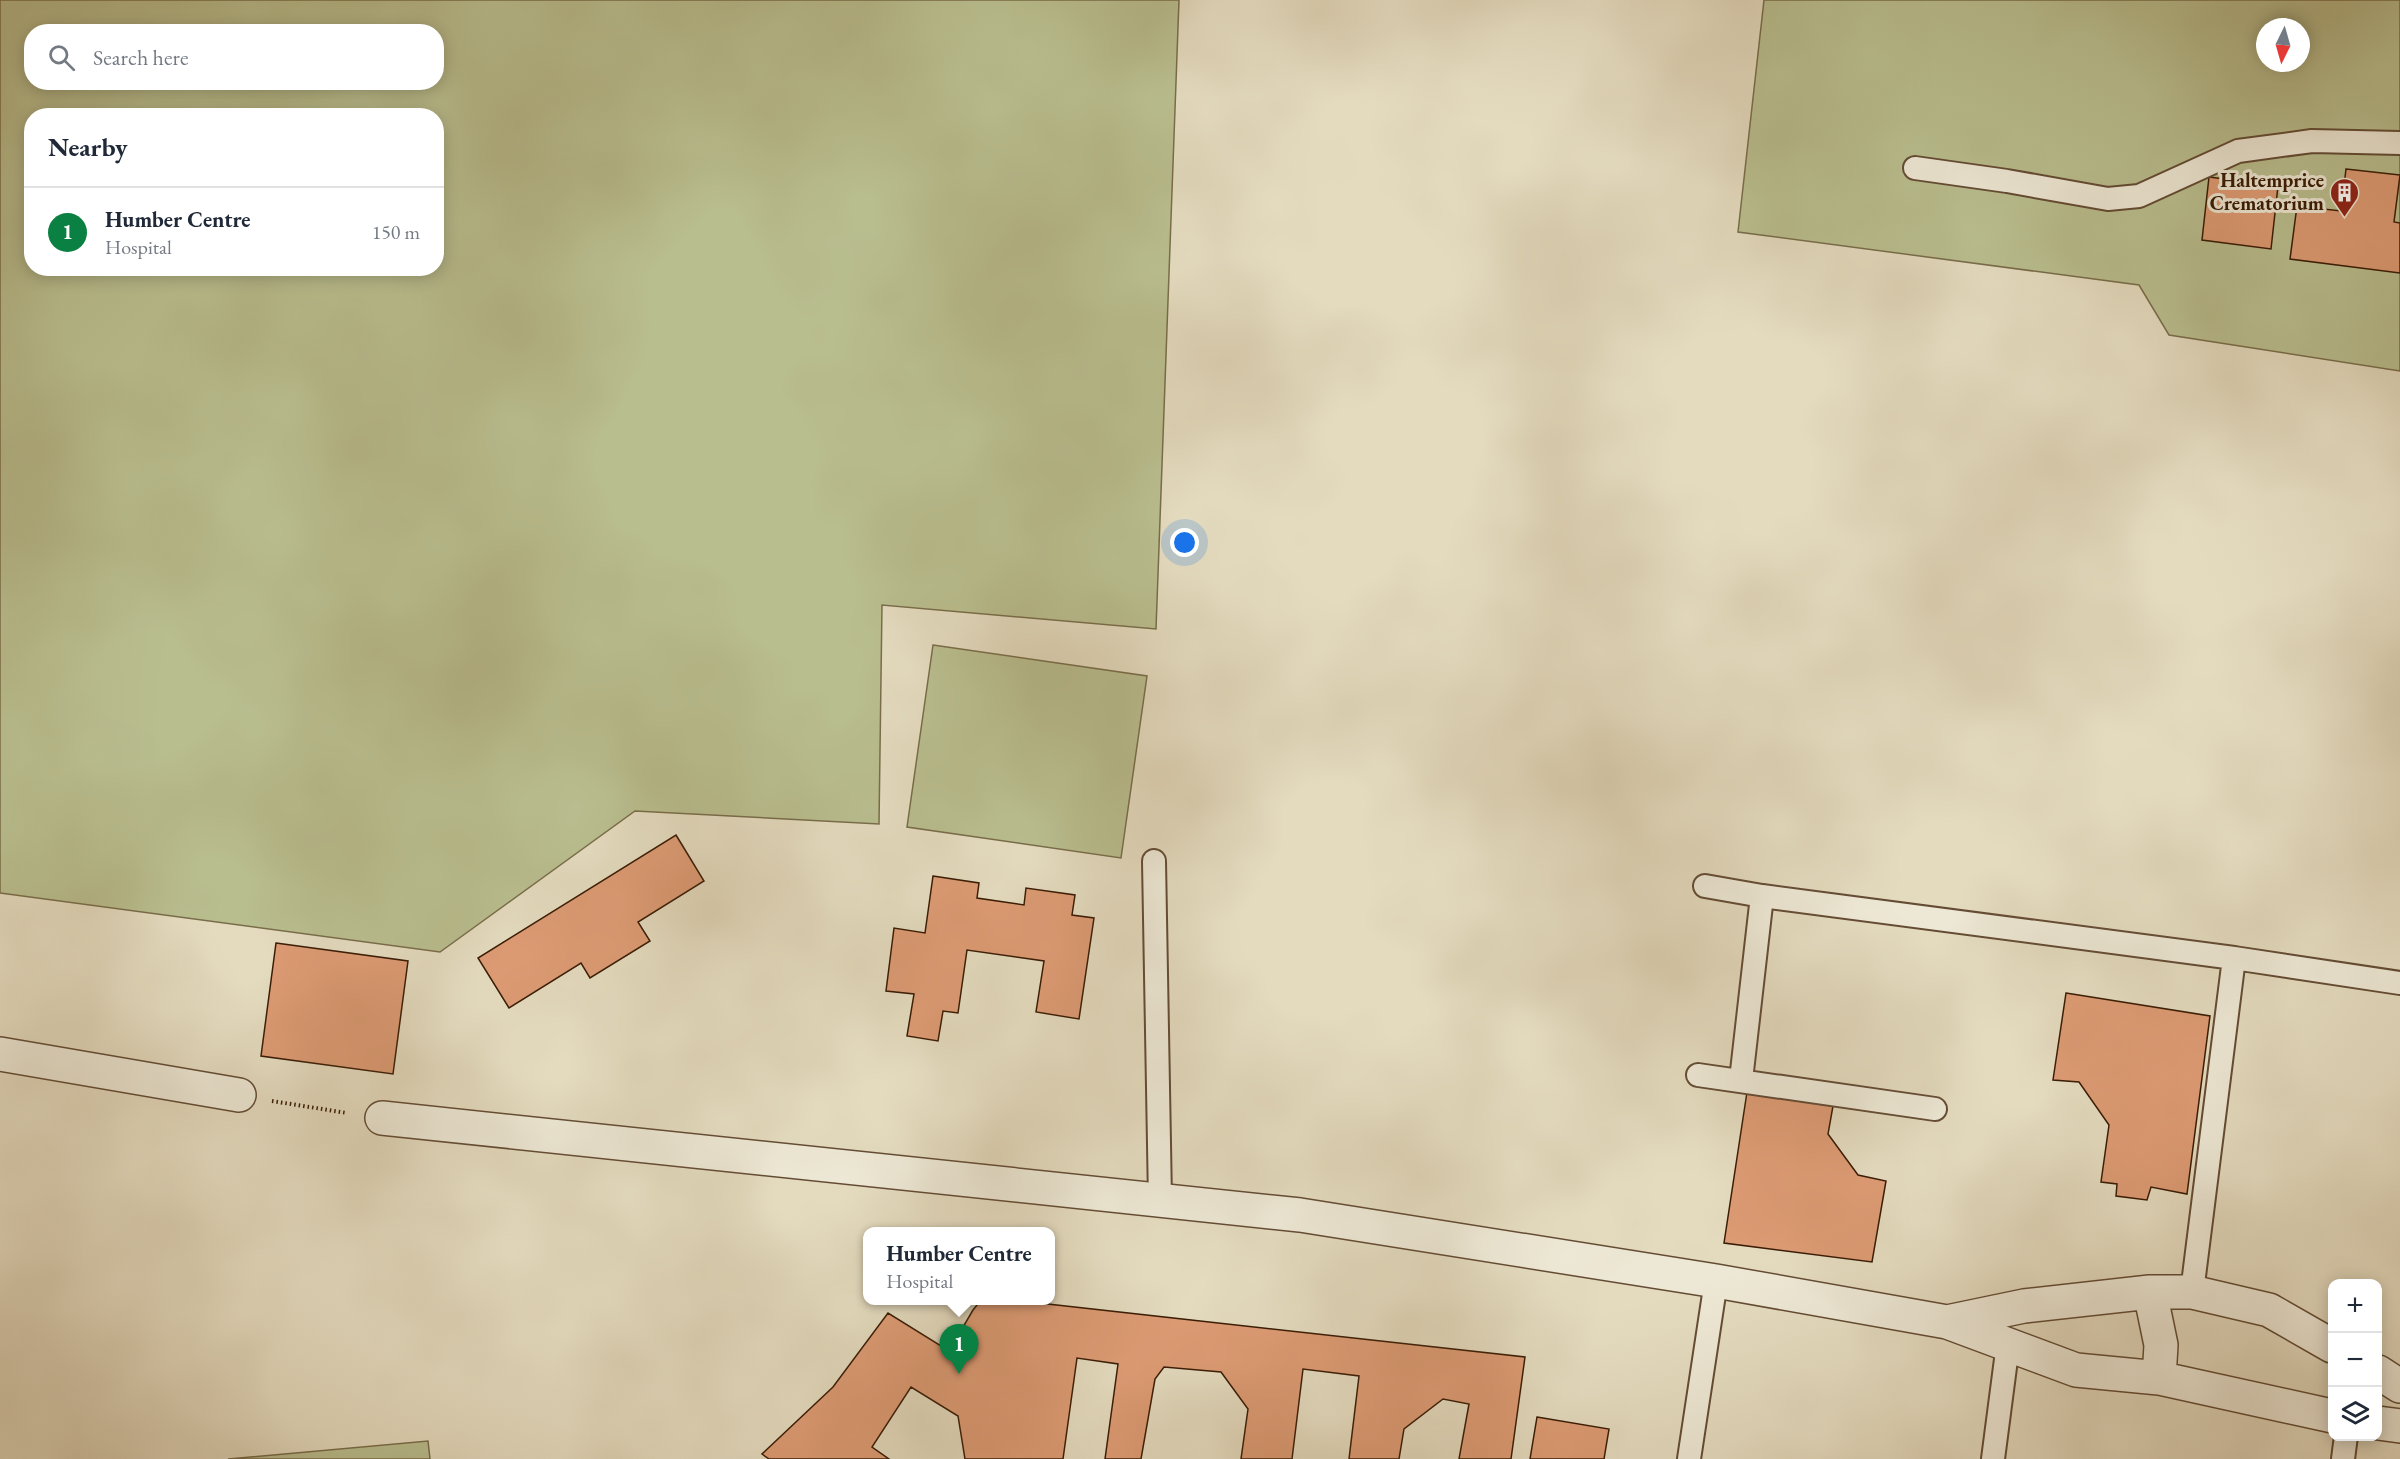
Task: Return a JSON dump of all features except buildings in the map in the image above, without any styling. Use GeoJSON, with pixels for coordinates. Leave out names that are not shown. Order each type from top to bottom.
{"type":"FeatureCollection","features":[{"type":"Feature","properties":{"kind":"street"},"geometry":{"type":"LineString","coordinates":[[0,1054],[239,1095]]}},
{"type":"Feature","properties":{"kind":"street"},"geometry":{"type":"LineString","coordinates":[[382,1118],[1300,1215],[1716,1281],[1947,1322],[2076,1370],[2159,1377],[2328,1415]]}},
{"type":"Feature","properties":{"kind":"street"},"geometry":{"type":"LineString","coordinates":[[2150,1292],[2161,1345],[2159,1377]]}},
{"type":"Feature","properties":{"kind":"street"},"geometry":{"type":"LineString","coordinates":[[1947,1322],[2024,1306],[2150,1292],[2192,1292],[2268,1310],[2328,1344]]}},
{"type":"Feature","properties":{"kind":"street"},"geometry":{"type":"LineString","coordinates":[[2382,1375],[2400,1386]]}},
{"type":"Feature","properties":{"kind":"street"},"geometry":{"type":"LineString","coordinates":[[2382,1424],[2400,1426]]}},
{"type":"Feature","properties":{"kind":"lane"},"geometry":{"type":"LineString","coordinates":[[1915,168],[2108,198],[2139,196],[2238,151],[2312,141],[2400,143]]}},
{"type":"Feature","properties":{"kind":"lane"},"geometry":{"type":"LineString","coordinates":[[1154,861],[1160,1200]]}},
{"type":"Feature","properties":{"kind":"lane"},"geometry":{"type":"LineString","coordinates":[[1705,886],[1762,896],[2234,958],[2400,983]]}},
{"type":"Feature","properties":{"kind":"lane"},"geometry":{"type":"LineString","coordinates":[[1741,1080],[1762,896]]}},
{"type":"Feature","properties":{"kind":"lane"},"geometry":{"type":"LineString","coordinates":[[2192,1292],[2234,958]]}},
{"type":"Feature","properties":{"kind":"lane"},"geometry":{"type":"LineString","coordinates":[[1698,1075],[1935,1109]]}},
{"type":"Feature","properties":{"kind":"lane"},"geometry":{"type":"LineString","coordinates":[[1689,1459],[1716,1281]]}},
{"type":"Feature","properties":{"kind":"lane"},"geometry":{"type":"LineString","coordinates":[[1993,1459],[2008,1344]]}},
{"type":"Feature","properties":{"kind":"lane"},"geometry":{"type":"LineString","coordinates":[[2343,1459],[2345,1441]]}},
{"type":"Feature","properties":{"kind":"path"},"geometry":{"type":"LineString","coordinates":[[239,1095],[382,1118]]}},
{"type":"Feature","properties":{"kind":"green space"},"geometry":{"type":"Polygon","coordinates":[[[0,0],[1179,0],[1156,629],[882,605],[879,824],[635,811],[440,952],[0,893],[0,0]]]}},
{"type":"Feature","properties":{"kind":"green space"},"geometry":{"type":"Polygon","coordinates":[[[1764,0],[2400,0],[2400,371],[2169,335],[2139,285],[1738,232],[1764,0]]]}},
{"type":"Feature","properties":{"kind":"green space"},"geometry":{"type":"Polygon","coordinates":[[[933,645],[1147,676],[1121,858],[907,827],[933,645]]]}},
{"type":"Feature","properties":{"kind":"green space"},"geometry":{"type":"Polygon","coordinates":[[[428,1441],[430,1459],[228,1459],[428,1441]]]}},
{"type":"Feature","properties":{"kind":"place","name":"Haltemprice Crematorium"},"geometry":{"type":"Point","coordinates":[2345,218]}},
{"type":"Feature","properties":{"kind":"place","name":"Humber Centre"},"geometry":{"type":"Point","coordinates":[959,1374]}}]}
